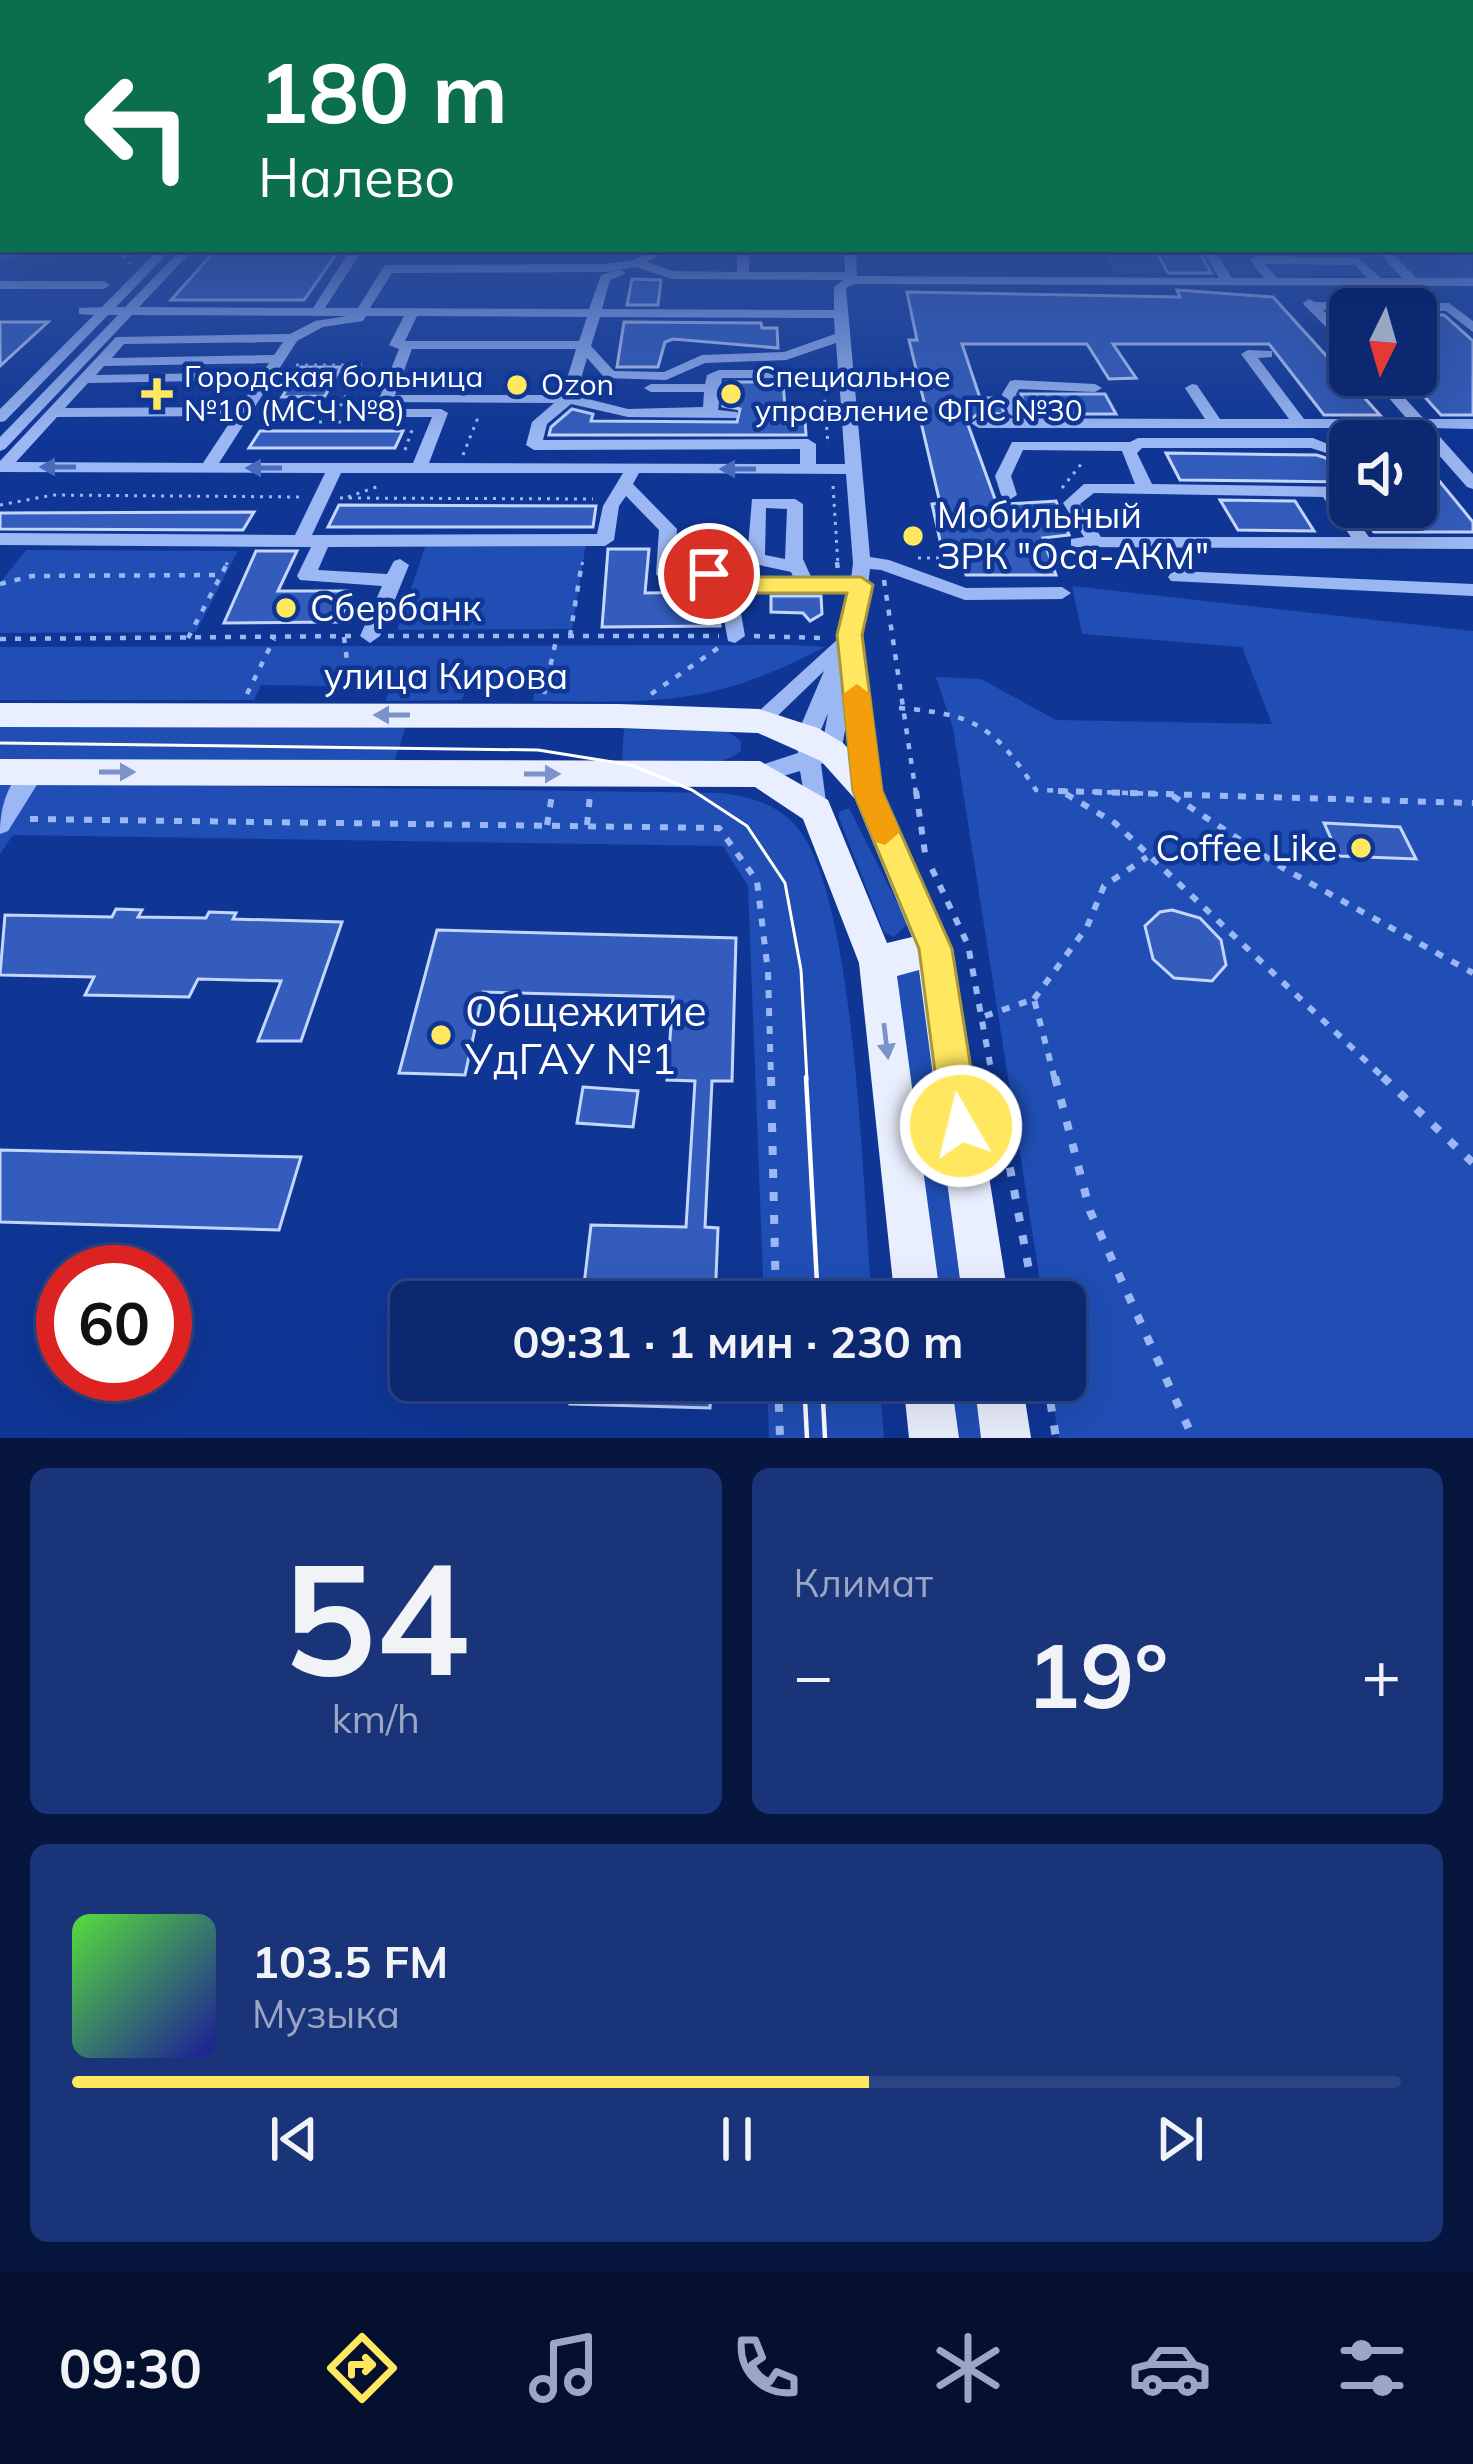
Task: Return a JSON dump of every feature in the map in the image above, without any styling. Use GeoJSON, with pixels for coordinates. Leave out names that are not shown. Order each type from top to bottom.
{"type":"FeatureCollection","features":[{"type":"Feature","properties":{"kind":"main road","name":"улица Кирова"},"geometry":{"type":"LineString","coordinates":[[0,715],[759,721],[816,749],[868,791],[935,949],[983,1281]]}},
{"type":"Feature","properties":{"kind":"main road"},"geometry":{"type":"LineString","coordinates":[[759,721],[760,773]]}},
{"type":"Feature","properties":{"kind":"main road"},"geometry":{"type":"LineString","coordinates":[[0,772],[760,773],[816,810],[877,963],[915,1281]]}},
{"type":"Feature","properties":{"kind":"main road"},"geometry":{"type":"LineString","coordinates":[[816,810],[868,791]]}},
{"type":"Feature","properties":{"kind":"main road"},"geometry":{"type":"LineString","coordinates":[[877,963],[935,949]]}},
{"type":"Feature","properties":{"kind":"main road"},"geometry":{"type":"LineString","coordinates":[[930,1401],[934,1438]]}},
{"type":"Feature","properties":{"kind":"main road"},"geometry":{"type":"LineString","coordinates":[[1001,1401],[1006,1438]]}},
{"type":"Feature","properties":{"kind":"street"},"geometry":{"type":"LineString","coordinates":[[0,418],[112,304]]}},
{"type":"Feature","properties":{"kind":"street"},"geometry":{"type":"LineString","coordinates":[[0,446],[136,304]]}},
{"type":"Feature","properties":{"kind":"street"},"geometry":{"type":"LineString","coordinates":[[2,467],[153,304]]}},
{"type":"Feature","properties":{"kind":"street"},"geometry":{"type":"LineString","coordinates":[[320,311],[324,304]]}},
{"type":"Feature","properties":{"kind":"street"},"geometry":{"type":"LineString","coordinates":[[121,340],[292,338],[366,311],[370,304]]}},
{"type":"Feature","properties":{"kind":"street"},"geometry":{"type":"LineString","coordinates":[[598,304],[568,399],[540,422],[534,445],[808,444],[808,469]]}},
{"type":"Feature","properties":{"kind":"street"},"geometry":{"type":"LineString","coordinates":[[816,810],[816,749],[861,585],[840,304]]}},
{"type":"Feature","properties":{"kind":"street"},"geometry":{"type":"LineString","coordinates":[[1312,306],[1473,308]]}},
{"type":"Feature","properties":{"kind":"street"},"geometry":{"type":"LineString","coordinates":[[1312,306],[1329,324]]}},
{"type":"Feature","properties":{"kind":"street"},"geometry":{"type":"LineString","coordinates":[[1449,307],[1473,328]]}},
{"type":"Feature","properties":{"kind":"street"},"geometry":{"type":"LineString","coordinates":[[84,311],[840,314]]}},
{"type":"Feature","properties":{"kind":"street"},"geometry":{"type":"LineString","coordinates":[[413,311],[396,345],[583,345],[610,375],[666,376],[701,358],[786,356],[842,336]]}},
{"type":"Feature","properties":{"kind":"street"},"geometry":{"type":"LineString","coordinates":[[808,314],[808,334]]}},
{"type":"Feature","properties":{"kind":"street"},"geometry":{"type":"LineString","coordinates":[[208,467],[268,376],[287,362],[292,338]]}},
{"type":"Feature","properties":{"kind":"street"},"geometry":{"type":"LineString","coordinates":[[407,345],[386,399],[568,399],[628,413],[732,415]]}},
{"type":"Feature","properties":{"kind":"street"},"geometry":{"type":"LineString","coordinates":[[1267,354],[1248,354],[1300,424]]}},
{"type":"Feature","properties":{"kind":"street"},"geometry":{"type":"LineString","coordinates":[[101,362],[287,362]]}},
{"type":"Feature","properties":{"kind":"street"},"geometry":{"type":"LineString","coordinates":[[711,411],[712,377],[734,372],[846,374]]}},
{"type":"Feature","properties":{"kind":"street"},"geometry":{"type":"LineString","coordinates":[[85,379],[268,376]]}},
{"type":"Feature","properties":{"kind":"street"},"geometry":{"type":"LineString","coordinates":[[1016,414],[1009,394],[1016,384],[1095,388]]}},
{"type":"Feature","properties":{"kind":"street"},"geometry":{"type":"LineString","coordinates":[[651,388],[712,388]]}},
{"type":"Feature","properties":{"kind":"street"},"geometry":{"type":"LineString","coordinates":[[1192,388],[1216,424]]}},
{"type":"Feature","properties":{"kind":"street"},"geometry":{"type":"LineString","coordinates":[[1396,396],[1418,420]]}},
{"type":"Feature","properties":{"kind":"street"},"geometry":{"type":"LineString","coordinates":[[53,413],[246,411]]}},
{"type":"Feature","properties":{"kind":"street"},"geometry":{"type":"LineString","coordinates":[[365,413],[441,413],[419,468]]}},
{"type":"Feature","properties":{"kind":"street"},"geometry":{"type":"LineString","coordinates":[[979,423],[1329,424]]}},
{"type":"Feature","properties":{"kind":"street"},"geometry":{"type":"LineString","coordinates":[[1437,424],[1473,424]]}},
{"type":"Feature","properties":{"kind":"street"},"geometry":{"type":"LineString","coordinates":[[1146,489],[1129,452],[1138,442],[1313,443],[1329,450]]}},
{"type":"Feature","properties":{"kind":"street"},"geometry":{"type":"LineString","coordinates":[[1437,442],[1473,484]]}},
{"type":"Feature","properties":{"kind":"street"},"geometry":{"type":"LineString","coordinates":[[1009,495],[1003,476],[1017,445],[1133,447]]}},
{"type":"Feature","properties":{"kind":"street"},"geometry":{"type":"LineString","coordinates":[[2,467],[419,468],[625,484],[808,469],[855,470]]}},
{"type":"Feature","properties":{"kind":"street"},"geometry":{"type":"LineString","coordinates":[[334,468],[321,498],[306,576],[397,573],[370,636]]}},
{"type":"Feature","properties":{"kind":"street"},"geometry":{"type":"LineString","coordinates":[[0,539],[605,540],[625,484]]}},
{"type":"Feature","properties":{"kind":"street"},"geometry":{"type":"LineString","coordinates":[[625,484],[668,529],[664,574],[709,574],[728,585],[802,576],[839,586],[861,585]]}},
{"type":"Feature","properties":{"kind":"street"},"geometry":{"type":"LineString","coordinates":[[1364,543],[1328,492],[1090,488],[1072,503],[1086,543],[1364,543],[1473,543]]}},
{"type":"Feature","properties":{"kind":"street"},"geometry":{"type":"LineString","coordinates":[[862,563],[883,564],[965,594],[1062,593]]}},
{"type":"Feature","properties":{"kind":"street"},"geometry":{"type":"LineString","coordinates":[[1177,577],[1473,590]]}},
{"type":"Feature","properties":{"kind":"street"},"geometry":{"type":"LineString","coordinates":[[728,585],[735,636]]}},
{"type":"Feature","properties":{"kind":"street"},"geometry":{"type":"LineString","coordinates":[[759,721],[850,635]]}},
{"type":"Feature","properties":{"kind":"street"},"geometry":{"type":"LineString","coordinates":[[850,635],[868,791]]}},
{"type":"Feature","properties":{"kind":"street"},"geometry":{"type":"LineString","coordinates":[[760,773],[816,749]]}},
{"type":"Feature","properties":{"kind":"street"},"geometry":{"type":"LineString","coordinates":[[2,821],[34,772]]}},
{"type":"Feature","properties":{"kind":"path"},"geometry":{"type":"LineString","coordinates":[[287,362],[362,364]]}},
{"type":"Feature","properties":{"kind":"path"},"geometry":{"type":"LineString","coordinates":[[823,374],[839,586]]}},
{"type":"Feature","properties":{"kind":"path"},"geometry":{"type":"LineString","coordinates":[[466,446],[485,399]]}},
{"type":"Feature","properties":{"kind":"path"},"geometry":{"type":"LineString","coordinates":[[274,422],[332,422]]}},
{"type":"Feature","properties":{"kind":"path"},"geometry":{"type":"LineString","coordinates":[[1079,496],[1059,486],[1099,447]]}},
{"type":"Feature","properties":{"kind":"path"},"geometry":{"type":"LineString","coordinates":[[344,499],[625,484]]}},
{"type":"Feature","properties":{"kind":"path"},"geometry":{"type":"LineString","coordinates":[[235,487],[243,497]]}},
{"type":"Feature","properties":{"kind":"path"},"geometry":{"type":"LineString","coordinates":[[0,505],[53,495],[321,498]]}},
{"type":"Feature","properties":{"kind":"path"},"geometry":{"type":"LineString","coordinates":[[188,638],[239,540]]}},
{"type":"Feature","properties":{"kind":"path"},"geometry":{"type":"LineString","coordinates":[[570,636],[586,540]]}},
{"type":"Feature","properties":{"kind":"path"},"geometry":{"type":"LineString","coordinates":[[0,584],[32,576],[220,575]]}},
{"type":"Feature","properties":{"kind":"path"},"geometry":{"type":"LineString","coordinates":[[0,639],[825,634]]}},
{"type":"Feature","properties":{"kind":"path"},"geometry":{"type":"LineString","coordinates":[[344,636],[353,715]]}},
{"type":"Feature","properties":{"kind":"path"},"geometry":{"type":"LineString","coordinates":[[557,636],[543,699],[562,700]]}},
{"type":"Feature","properties":{"kind":"path"},"geometry":{"type":"LineString","coordinates":[[237,715],[275,638]]}},
{"type":"Feature","properties":{"kind":"path"},"geometry":{"type":"LineString","coordinates":[[899,708],[965,713],[1002,737],[1036,790],[1473,803]]}},
{"type":"Feature","properties":{"kind":"path"},"geometry":{"type":"LineString","coordinates":[[547,825],[553,790]]}},
{"type":"Feature","properties":{"kind":"path"},"geometry":{"type":"LineString","coordinates":[[1061,791],[1115,823],[1473,1163]]}},
{"type":"Feature","properties":{"kind":"path"},"geometry":{"type":"LineString","coordinates":[[1173,796],[1283,868],[1473,973]]}},
{"type":"Feature","properties":{"kind":"path"},"geometry":{"type":"LineString","coordinates":[[2,821],[719,828],[757,880],[768,972],[775,1281]]}},
{"type":"Feature","properties":{"kind":"path"},"geometry":{"type":"LineString","coordinates":[[985,1016],[1034,999],[1087,928],[1104,886],[1149,855]]}},
{"type":"Feature","properties":{"kind":"path"},"geometry":{"type":"LineString","coordinates":[[1034,999],[1090,1211],[1192,1438]]}},
{"type":"Feature","properties":{"kind":"path"},"geometry":{"type":"LineString","coordinates":[[779,1401],[780,1438]]}},
{"type":"Feature","properties":{"kind":"path"},"geometry":{"type":"LineString","coordinates":[[1050,1401],[1056,1438]]}},
{"type":"Feature","properties":{"kind":"shaded area"},"geometry":{"type":"Polygon","coordinates":[[[426,544],[586,544],[572,629],[397,630],[426,544]]]}},
{"type":"Feature","properties":{"kind":"shaded area"},"geometry":{"type":"Polygon","coordinates":[[[26,550],[238,551],[196,632],[0,633],[0,583],[26,550]]]}},
{"type":"Feature","properties":{"kind":"shaded area"},"geometry":{"type":"Polygon","coordinates":[[[1072,586],[1473,631],[1473,1438],[1059,1438],[1053,1401],[1086,1401],[1086,1281],[1040,1281],[953,728],[936,677],[981,679],[1056,720],[1272,724],[1242,647],[1082,634],[1072,586]]]}},
{"type":"Feature","properties":{"kind":"shaded area"},"geometry":{"type":"Polygon","coordinates":[[[0,647],[825,647],[748,681],[683,697],[533,701],[535,684],[468,683],[462,700],[386,701],[390,687],[261,685],[254,700],[0,700],[0,647]]]}},
{"type":"Feature","properties":{"kind":"shaded area"},"geometry":{"type":"Polygon","coordinates":[[[0,723],[406,726],[393,766],[0,764],[0,723]]]}},
{"type":"Feature","properties":{"kind":"shaded area"},"geometry":{"type":"Polygon","coordinates":[[[624,729],[729,732],[741,741],[741,751],[700,764],[622,760],[624,729]]]}},
{"type":"Feature","properties":{"kind":"shaded area"},"geometry":{"type":"Polygon","coordinates":[[[0,783],[722,793],[772,807],[796,826],[816,862],[832,915],[854,1052],[871,1281],[763,1281],[748,886],[723,846],[13,835],[0,854],[0,783]]]}},
{"type":"Feature","properties":{"kind":"shaded area"},"geometry":{"type":"Polygon","coordinates":[[[849,808],[908,924],[894,937],[884,932],[839,818],[839,812],[849,808]]]}},
{"type":"Feature","properties":{"kind":"shaded area"},"geometry":{"type":"Polygon","coordinates":[[[915,968],[921,972],[969,1281],[931,1281],[896,971],[915,968]]]}},
{"type":"Feature","properties":{"kind":"shaded area"},"geometry":{"type":"Polygon","coordinates":[[[768,1401],[881,1401],[884,1438],[769,1438],[768,1401]]]}},
{"type":"Feature","properties":{"kind":"shaded area"},"geometry":{"type":"Polygon","coordinates":[[[946,1401],[985,1401],[990,1438],[950,1438],[946,1401]]]}},
{"type":"Feature","properties":{"kind":"building"},"geometry":{"type":"Polygon","coordinates":[[[910,304],[1279,304],[1329,359],[1329,396],[1363,396],[1380,415],[1324,415],[1269,344],[1113,344],[1136,378],[1109,379],[1087,344],[962,344],[980,398],[999,398],[1004,414],[979,413],[967,422],[995,499],[1007,504],[1056,501],[1069,535],[1043,538],[1056,575],[966,575],[958,545],[941,545],[932,504],[940,503],[920,418],[928,418],[909,340],[917,340],[910,304]]]}},
{"type":"Feature","properties":{"kind":"building"},"geometry":{"type":"Polygon","coordinates":[[[1437,315],[1444,315],[1473,341],[1473,415],[1441,415],[1424,396],[1437,396],[1437,315]]]}},
{"type":"Feature","properties":{"kind":"building"},"geometry":{"type":"Polygon","coordinates":[[[0,322],[48,322],[0,366],[0,322]]]}},
{"type":"Feature","properties":{"kind":"building"},"geometry":{"type":"Polygon","coordinates":[[[624,322],[761,323],[762,328],[777,328],[778,348],[673,339],[665,342],[658,367],[617,367],[624,322]]]}},
{"type":"Feature","properties":{"kind":"building"},"geometry":{"type":"Polygon","coordinates":[[[301,367],[341,367],[325,396],[282,397],[301,367]]]}},
{"type":"Feature","properties":{"kind":"building"},"geometry":{"type":"Polygon","coordinates":[[[726,382],[783,382],[786,420],[805,420],[806,435],[549,435],[551,427],[572,409],[593,414],[591,421],[737,422],[740,409],[723,406],[726,382]]]}},
{"type":"Feature","properties":{"kind":"building"},"geometry":{"type":"Polygon","coordinates":[[[1021,394],[1105,394],[1116,414],[1027,414],[1021,394]]]}},
{"type":"Feature","properties":{"kind":"building"},"geometry":{"type":"Polygon","coordinates":[[[260,431],[403,431],[395,448],[249,448],[260,431]]]}},
{"type":"Feature","properties":{"kind":"building"},"geometry":{"type":"Polygon","coordinates":[[[1166,453],[1317,455],[1329,462],[1329,482],[1180,480],[1166,453]]]}},
{"type":"Feature","properties":{"kind":"building"},"geometry":{"type":"Polygon","coordinates":[[[1437,478],[1473,522],[1473,532],[1374,532],[1371,528],[1437,528],[1437,478]]]}},
{"type":"Feature","properties":{"kind":"building"},"geometry":{"type":"Polygon","coordinates":[[[1220,500],[1295,501],[1314,531],[1238,530],[1220,500]]]}},
{"type":"Feature","properties":{"kind":"building"},"geometry":{"type":"Polygon","coordinates":[[[339,505],[596,506],[593,527],[328,527],[339,505]]]}},
{"type":"Feature","properties":{"kind":"building"},"geometry":{"type":"Polygon","coordinates":[[[254,512],[243,530],[0,529],[0,513],[254,512]]]}},
{"type":"Feature","properties":{"kind":"building"},"geometry":{"type":"Polygon","coordinates":[[[608,549],[649,549],[645,593],[714,592],[720,626],[602,627],[608,549]]]}},
{"type":"Feature","properties":{"kind":"building"},"geometry":{"type":"Polygon","coordinates":[[[256,551],[297,551],[278,591],[352,591],[339,622],[224,623],[256,551]]]}},
{"type":"Feature","properties":{"kind":"building"},"geometry":{"type":"Polygon","coordinates":[[[771,596],[821,596],[822,614],[810,621],[803,613],[771,612],[771,596]]]}},
{"type":"Feature","properties":{"kind":"building"},"geometry":{"type":"Polygon","coordinates":[[[1324,823],[1400,827],[1416,859],[1339,856],[1324,823]]]}},
{"type":"Feature","properties":{"kind":"building"},"geometry":{"type":"Polygon","coordinates":[[[116,909],[142,910],[138,917],[206,918],[209,912],[236,913],[233,919],[342,922],[301,1041],[258,1041],[281,981],[198,979],[189,997],[85,995],[94,977],[0,975],[5,915],[112,917],[116,909]]]}},
{"type":"Feature","properties":{"kind":"building"},"geometry":{"type":"Polygon","coordinates":[[[1172,910],[1200,918],[1221,940],[1226,965],[1212,981],[1174,978],[1153,959],[1145,926],[1160,912],[1172,910]]]}},
{"type":"Feature","properties":{"kind":"building","name":"Общежитие УдГАУ №1"},"geometry":{"type":"Polygon","coordinates":[[[437,930],[736,938],[732,1081],[712,1081],[705,1227],[718,1228],[716,1281],[584,1281],[591,1225],[686,1227],[695,1081],[667,1080],[673,997],[483,992],[465,1075],[399,1073],[437,930]]]}},
{"type":"Feature","properties":{"kind":"building"},"geometry":{"type":"Polygon","coordinates":[[[583,1087],[638,1091],[633,1127],[577,1123],[583,1087]]]}},
{"type":"Feature","properties":{"kind":"building"},"geometry":{"type":"Polygon","coordinates":[[[0,1150],[301,1157],[279,1230],[0,1222],[0,1150]]]}},
{"type":"Feature","properties":{"kind":"building"},"geometry":{"type":"Polygon","coordinates":[[[570,1401],[710,1401],[710,1408],[570,1401]]]}},
{"type":"Feature","properties":{"kind":"tram line"},"geometry":{"type":"LineString","coordinates":[[0,743],[538,750],[631,765],[692,790],[747,826],[785,883],[801,970],[807,1080]]}},
{"type":"Feature","properties":{"kind":"tram line"},"geometry":{"type":"LineString","coordinates":[[806,1077],[817,1281]]}},
{"type":"Feature","properties":{"kind":"tram line"},"geometry":{"type":"LineString","coordinates":[[805,1401],[807,1438]]}},
{"type":"Feature","properties":{"kind":"tram line"},"geometry":{"type":"LineString","coordinates":[[823,1401],[825,1438]]}},
{"type":"Feature","properties":{"kind":"slow traffic"},"geometry":{"type":"LineString","coordinates":[[857,694],[868,791],[885,832]]}},
{"type":"Feature","properties":{"kind":"place","name":"Ozon"},"geometry":{"type":"Point","coordinates":[517,385]}},
{"type":"Feature","properties":{"kind":"place","name":"Городская больница №10 (МСЧ №8)"},"geometry":{"type":"Point","coordinates":[157,394]}},
{"type":"Feature","properties":{"kind":"place","name":"Специальное управление ФПС №30"},"geometry":{"type":"Point","coordinates":[731,394]}},
{"type":"Feature","properties":{"kind":"place","name":"Мобильный ЗРК \"Оса-АКМ\""},"geometry":{"type":"Point","coordinates":[913,536]}},
{"type":"Feature","properties":{"kind":"place","name":"Сбербанк"},"geometry":{"type":"Point","coordinates":[286,608]}},
{"type":"Feature","properties":{"kind":"place","name":"Coffee Like"},"geometry":{"type":"Point","coordinates":[1361,848]}},
{"type":"Feature","properties":{"kind":"place","name":"Общежитие УдГАУ №1"},"geometry":{"type":"Point","coordinates":[441,1035]}},
{"type":"Feature","properties":{"kind":"route"},"geometry":{"type":"LineString","coordinates":[[709,574],[728,585],[861,585],[850,635],[868,791],[935,949],[961,1126]]}}]}
